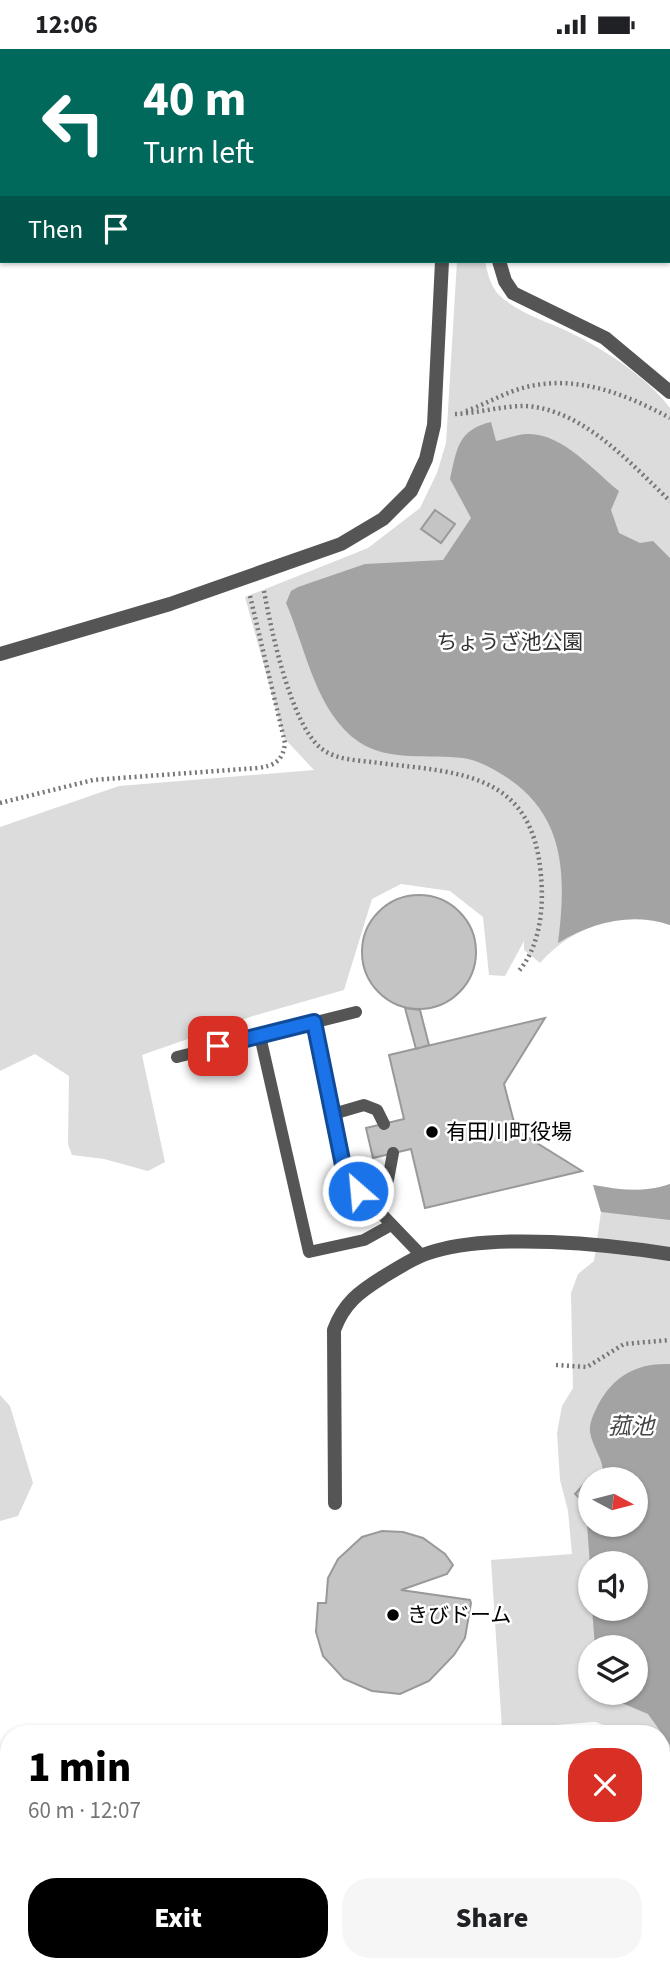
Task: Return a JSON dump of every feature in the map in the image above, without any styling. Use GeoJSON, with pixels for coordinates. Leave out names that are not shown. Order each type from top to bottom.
{"type":"FeatureCollection","features":[{"type":"Feature","properties":{"kind":"street"},"geometry":{"type":"LineString","coordinates":[[0,654],[170,604],[341,544],[383,519],[411,491],[426,459],[434,425],[442,263]]}},
{"type":"Feature","properties":{"kind":"street"},"geometry":{"type":"LineString","coordinates":[[500,263],[505,281],[513,293],[605,338],[670,392]]}},
{"type":"Feature","properties":{"kind":"street"},"geometry":{"type":"LineString","coordinates":[[335,1503],[334,1330],[350,1299],[421,1255],[447,1247],[489,1243],[618,1247],[670,1254]]}},
{"type":"Feature","properties":{"kind":"lane"},"geometry":{"type":"LineString","coordinates":[[177,1057],[356,1012]]}},
{"type":"Feature","properties":{"kind":"lane"},"geometry":{"type":"LineString","coordinates":[[314,1022],[348,1179],[421,1255]]}},
{"type":"Feature","properties":{"kind":"lane"},"geometry":{"type":"LineString","coordinates":[[260,1036],[309,1252],[364,1240],[391,1225]]}},
{"type":"Feature","properties":{"kind":"lane"},"geometry":{"type":"LineString","coordinates":[[333,1114],[364,1105],[377,1110],[384,1124]]}},
{"type":"Feature","properties":{"kind":"lane"},"geometry":{"type":"LineString","coordinates":[[366,1199],[388,1179],[393,1153]]}},
{"type":"Feature","properties":{"kind":"path"},"geometry":{"type":"LineString","coordinates":[[670,418],[605,389],[554,383],[514,391],[468,410],[449,414],[523,406],[563,415],[596,435],[670,501]]}},
{"type":"Feature","properties":{"kind":"path"},"geometry":{"type":"LineString","coordinates":[[261,572],[272,627],[294,705],[308,732],[321,748],[339,758],[451,772],[498,790],[520,808],[533,829],[542,883],[536,942],[518,972]]}},
{"type":"Feature","properties":{"kind":"path"},"geometry":{"type":"LineString","coordinates":[[0,803],[93,779],[257,768],[271,766],[281,758],[285,743],[246,577]]}},
{"type":"Feature","properties":{"kind":"path"},"geometry":{"type":"LineString","coordinates":[[556,1365],[587,1367],[624,1345],[670,1340]]}},
{"type":"Feature","properties":{"kind":"green space"},"geometry":{"type":"Polygon","coordinates":[[[457,263],[485,263],[494,288],[507,302],[611,356],[638,375],[670,408],[670,925],[634,919],[599,924],[567,939],[540,963],[524,950],[524,941],[505,976],[489,975],[483,917],[450,891],[401,884],[372,899],[344,990],[253,1016],[142,1055],[165,1162],[148,1171],[104,1159],[72,1155],[68,1144],[69,1076],[35,1054],[0,1071],[0,827],[119,786],[314,770],[284,738],[245,597],[368,548],[420,508],[437,473],[446,443],[457,263]]]}},
{"type":"Feature","properties":{"kind":"green space"},"geometry":{"type":"Polygon","coordinates":[[[670,1184],[670,1725],[604,1725],[595,1722],[502,1725],[491,1560],[572,1554],[568,1511],[560,1480],[557,1433],[562,1406],[573,1388],[571,1293],[578,1274],[594,1261],[601,1212],[593,1185],[632,1190],[670,1184]]]}},
{"type":"Feature","properties":{"kind":"green space"},"geometry":{"type":"Polygon","coordinates":[[[0,1395],[10,1406],[33,1483],[18,1516],[0,1521],[0,1395]]]}},
{"type":"Feature","properties":{"kind":"water","name":"ちょうざ池公園"},"geometry":{"type":"Polygon","coordinates":[[[491,422],[496,441],[524,434],[541,435],[577,455],[619,491],[611,510],[619,533],[640,543],[653,541],[670,558],[670,925],[640,920],[612,922],[584,930],[558,943],[561,872],[558,851],[541,811],[526,793],[506,777],[480,763],[463,758],[383,752],[359,742],[344,730],[322,697],[286,603],[291,591],[298,587],[365,564],[443,560],[471,518],[450,479],[457,449],[465,435],[480,425],[491,422]]]}},
{"type":"Feature","properties":{"kind":"water"},"geometry":{"type":"Polygon","coordinates":[[[670,1184],[670,1220],[601,1212],[593,1185],[632,1190],[670,1184]]]}},
{"type":"Feature","properties":{"kind":"water","name":"菰池"},"geometry":{"type":"Polygon","coordinates":[[[670,1364],[670,1725],[656,1725],[648,1714],[627,1705],[648,1705],[648,1635],[594,1635],[593,1621],[648,1621],[648,1551],[589,1551],[588,1537],[648,1537],[648,1467],[602,1467],[590,1432],[595,1411],[611,1386],[628,1373],[647,1366],[670,1364]]]}},
{"type":"Feature","properties":{"kind":"building"},"geometry":{"type":"Polygon","coordinates":[[[435,510],[455,524],[441,543],[421,529],[435,510]]]}},
{"type":"Feature","properties":{"kind":"building"},"geometry":{"type":"Polygon","coordinates":[[[419,895],[441,899],[460,911],[472,930],[476,952],[472,974],[460,993],[441,1005],[419,1009],[397,1005],[378,993],[366,974],[362,952],[366,930],[378,911],[397,899],[419,895]]]}},
{"type":"Feature","properties":{"kind":"building"},"geometry":{"type":"Polygon","coordinates":[[[405,1008],[420,1010],[429,1045],[416,1049],[405,1008]]]}},
{"type":"Feature","properties":{"kind":"building"},"geometry":{"type":"Polygon","coordinates":[[[545,1018],[504,1084],[516,1130],[582,1171],[425,1208],[411,1149],[373,1158],[366,1128],[404,1119],[389,1055],[545,1018]]]}},
{"type":"Feature","properties":{"kind":"building","name":"きびドーム"},"geometry":{"type":"Polygon","coordinates":[[[382,1531],[403,1532],[423,1538],[445,1554],[453,1565],[447,1574],[401,1590],[470,1600],[471,1603],[465,1638],[454,1655],[429,1681],[400,1694],[372,1691],[344,1679],[323,1656],[316,1632],[318,1603],[326,1603],[328,1578],[338,1559],[362,1537],[382,1531]]]}},
{"type":"Feature","properties":{"kind":"place","name":"有田川町役場"},"geometry":{"type":"Point","coordinates":[432,1132]}},
{"type":"Feature","properties":{"kind":"place","name":"きびドーム"},"geometry":{"type":"Point","coordinates":[393,1615]}},
{"type":"Feature","properties":{"kind":"route"},"geometry":{"type":"LineString","coordinates":[[218,1046],[314,1022],[344,1170],[358,1191]]}}]}
